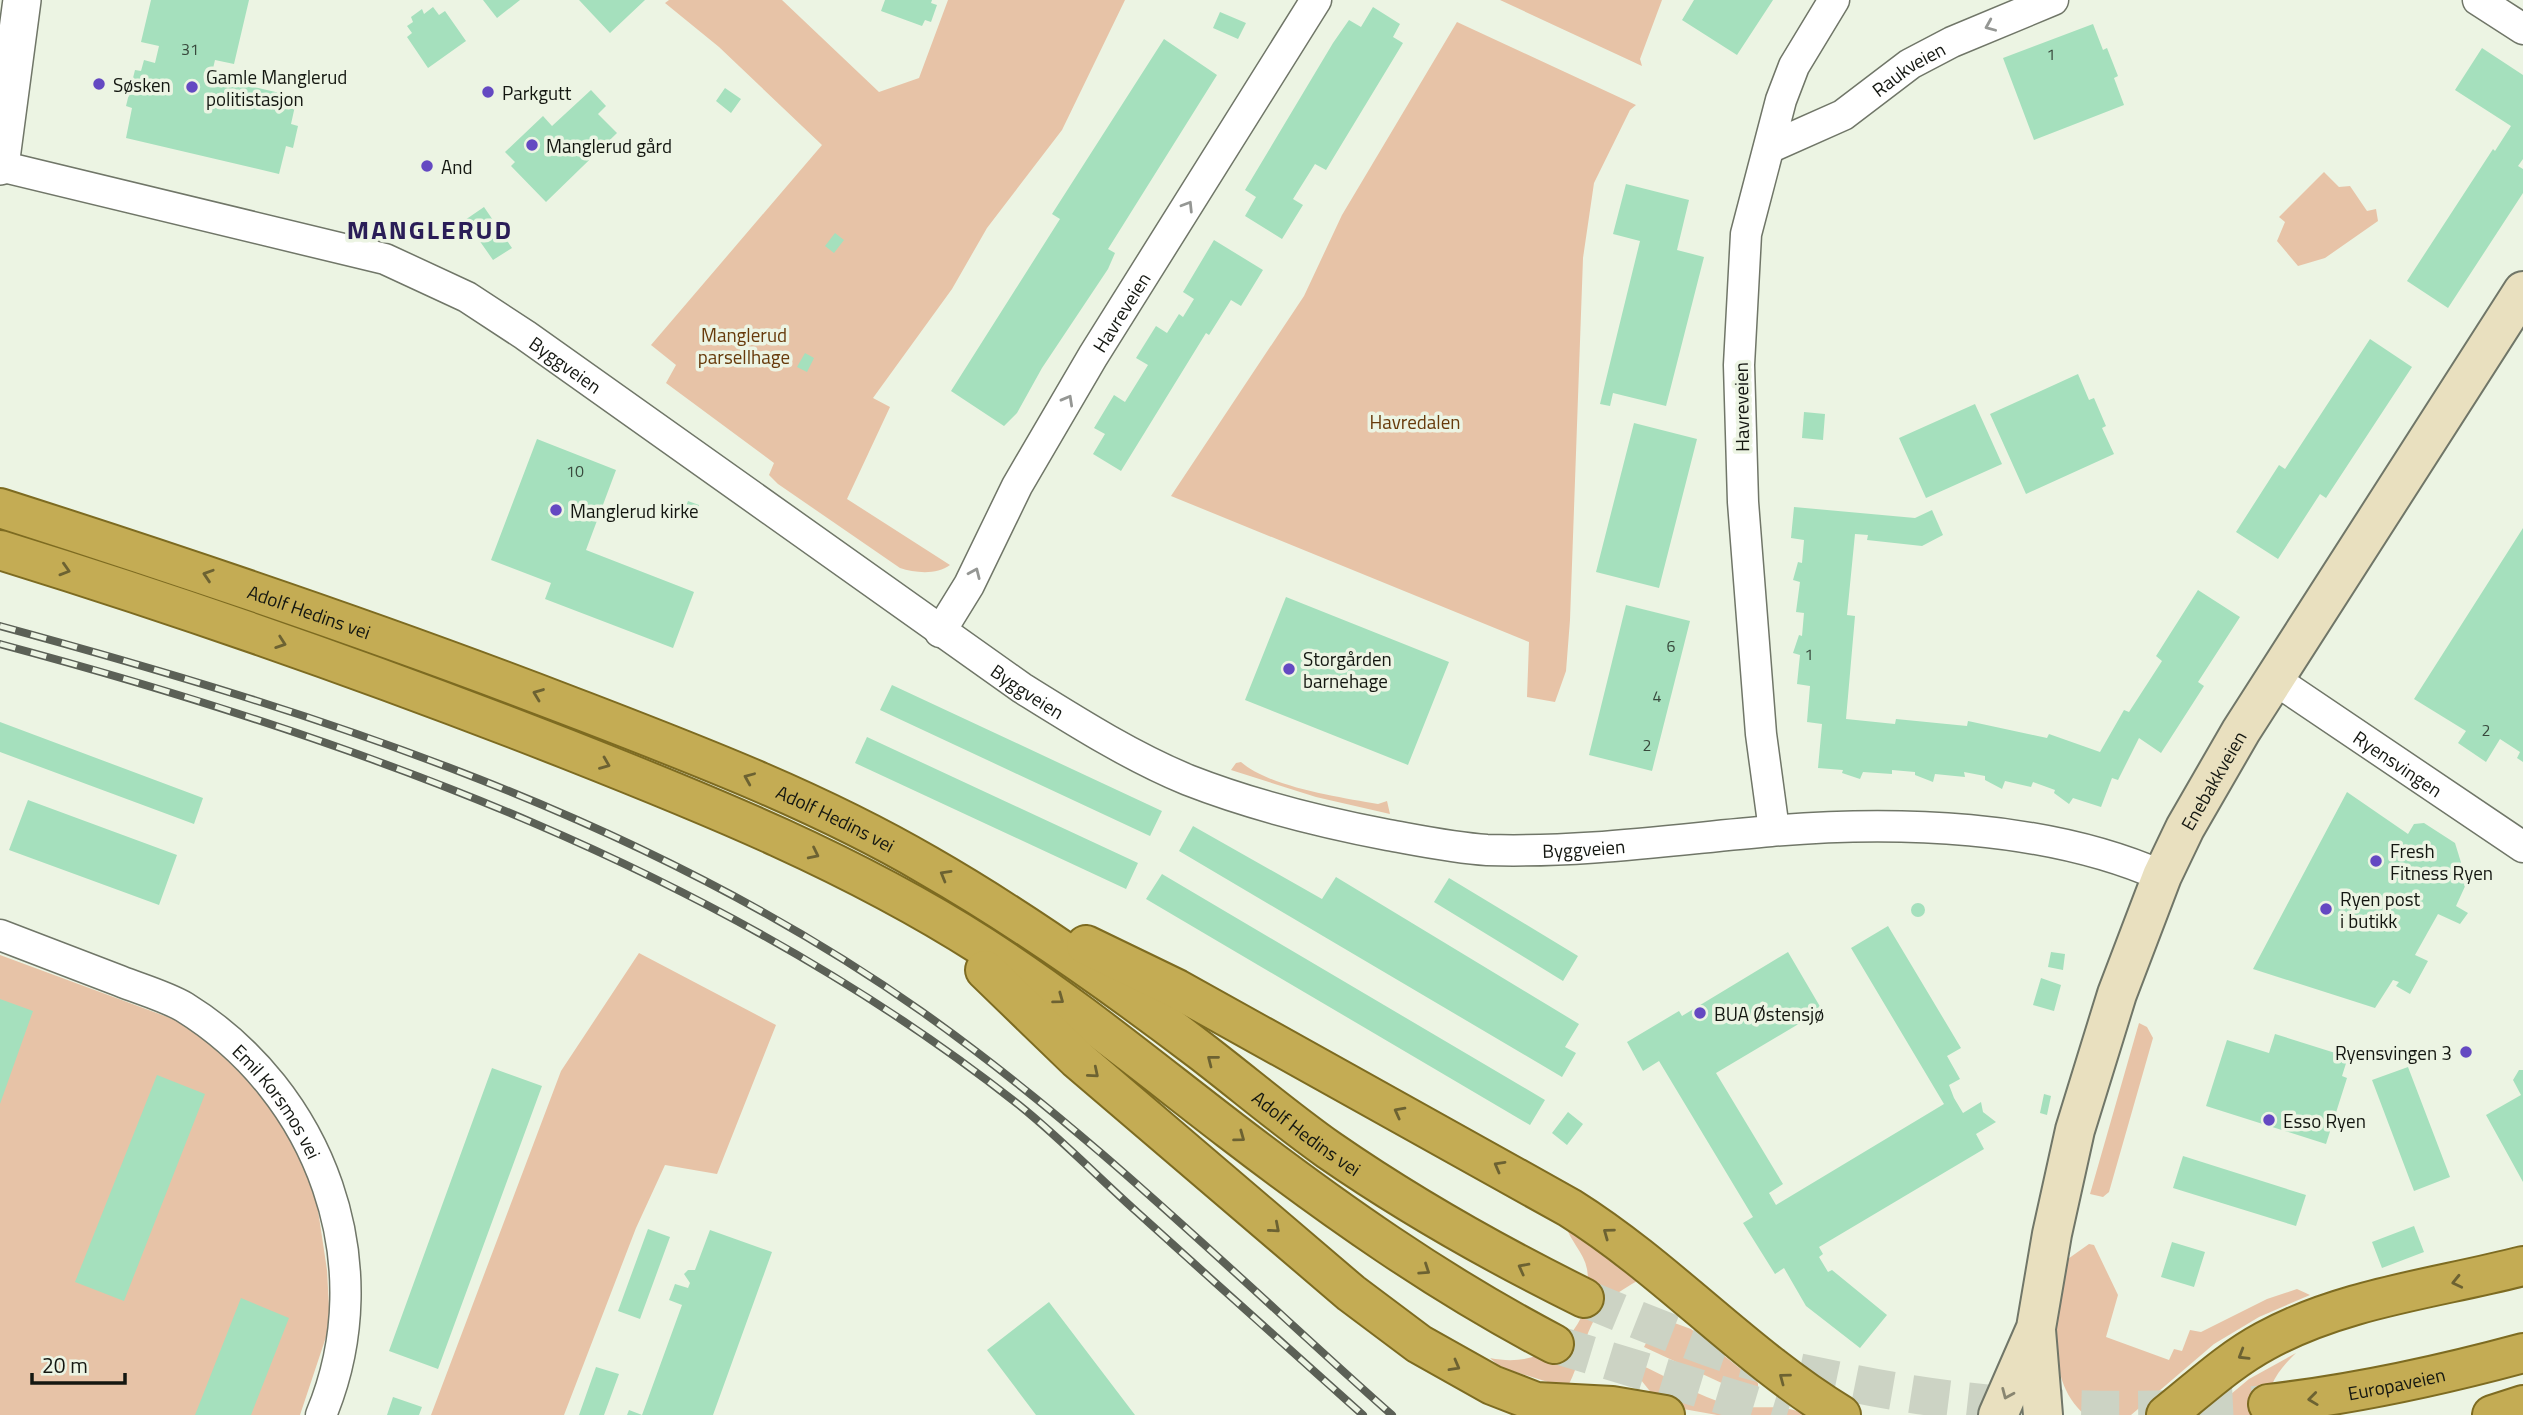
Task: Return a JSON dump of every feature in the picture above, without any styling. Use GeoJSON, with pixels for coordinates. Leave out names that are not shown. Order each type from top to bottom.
{"type":"FeatureCollection","features":[{"type":"Feature","properties":{"kind":"highway","name":"Adolf Hedins vei"},"geometry":{"type":"LineString","coordinates":[[0,508],[321,613],[625,727],[834,816],[922,862],[1004,910],[1078,961],[1325,1147],[1444,1226],[1584,1298]]}},
{"type":"Feature","properties":{"kind":"highway","name":"Adolf Hedins vei"},"geometry":{"type":"LineString","coordinates":[[0,550],[304,651],[519,730],[801,847],[919,909],[1053,994],[1234,1133],[1417,1264],[1478,1303],[1554,1344]]}},
{"type":"Feature","properties":{"kind":"highway"},"geometry":{"type":"LineString","coordinates":[[919,909],[1077,1059],[1352,1293],[1419,1344],[1492,1385],[1535,1402],[1612,1406],[1665,1415]]}},
{"type":"Feature","properties":{"kind":"highway"},"geometry":{"type":"LineString","coordinates":[[1004,910],[1097,949],[1177,989],[1538,1188],[1629,1247],[1760,1359],[1841,1415]]}},
{"type":"Feature","properties":{"kind":"highway"},"geometry":{"type":"LineString","coordinates":[[2166,1415],[2233,1360],[2300,1324],[2398,1296],[2523,1266]]}},
{"type":"Feature","properties":{"kind":"highway","name":"Europaveien"},"geometry":{"type":"LineString","coordinates":[[2268,1404],[2400,1384],[2523,1353]]}},
{"type":"Feature","properties":{"kind":"highway"},"geometry":{"type":"LineString","coordinates":[[2492,1415],[2523,1405]]}},
{"type":"Feature","properties":{"kind":"main road","name":"Enebakkveien"},"geometry":{"type":"LineString","coordinates":[[1998,1415],[2036,1328],[2052,1234],[2078,1119],[2117,994],[2162,876],[2208,786],[2274,679],[2523,291]]}},
{"type":"Feature","properties":{"kind":"main road","name":"Enebakkveien"},"geometry":{"type":"LineString","coordinates":[[2036,1328],[2043,1415]]}},
{"type":"Feature","properties":{"kind":"street"},"geometry":{"type":"LineString","coordinates":[[0,166],[22,0]]}},
{"type":"Feature","properties":{"kind":"street","name":"Havreveien"},"geometry":{"type":"LineString","coordinates":[[940,632],[969,585],[1027,467],[1093,356],[1316,0]]}},
{"type":"Feature","properties":{"kind":"street","name":"Havreveien"},"geometry":{"type":"LineString","coordinates":[[1774,830],[1762,734],[1743,502],[1739,365],[1746,234],[1771,147],[1781,100],[1794,66],[1834,0]]}},
{"type":"Feature","properties":{"kind":"street","name":"Raukveien"},"geometry":{"type":"LineString","coordinates":[[1771,147],[1843,115],[1910,64],[1952,42],[2053,0]]}},
{"type":"Feature","properties":{"kind":"street"},"geometry":{"type":"LineString","coordinates":[[2478,0],[2523,29]]}},
{"type":"Feature","properties":{"kind":"street","name":"Byggveien"},"geometry":{"type":"LineString","coordinates":[[0,166],[369,254],[429,277],[467,297],[525,335],[940,632],[1084,727],[1188,779],[1326,823],[1465,848],[1491,850],[1595,846],[1774,830],[1924,827],[2008,834],[2133,863],[2162,876]]}},
{"type":"Feature","properties":{"kind":"street","name":"Ryensvingen"},"geometry":{"type":"LineString","coordinates":[[2274,679],[2523,847]]}},
{"type":"Feature","properties":{"kind":"street","name":"Emil Korsmos vei"},"geometry":{"type":"LineString","coordinates":[[0,935],[183,1007],[226,1039],[266,1076],[286,1102],[318,1157],[337,1209],[343,1246],[345,1326],[321,1415]]}},
{"type":"Feature","properties":{"kind":"green space","name":"Manglerud parsellhage"},"geometry":{"type":"Polygon","coordinates":[[[669,0],[782,0],[879,92],[919,78],[948,0],[1125,0],[1062,130],[987,228],[952,289],[873,398],[890,407],[847,499],[950,565],[945,568],[926,572],[900,568],[778,484],[769,475],[774,463],[666,383],[676,365],[651,345],[822,145],[719,47],[665,3],[669,0]]]}},
{"type":"Feature","properties":{"kind":"green space"},"geometry":{"type":"Polygon","coordinates":[[[1500,0],[1662,0],[1640,59],[1642,66],[1500,0]]]}},
{"type":"Feature","properties":{"kind":"green space","name":"Havredalen"},"geometry":{"type":"Polygon","coordinates":[[[1457,22],[1636,105],[1630,110],[1594,183],[1583,258],[1570,620],[1566,671],[1555,702],[1527,697],[1529,642],[1171,496],[1304,296],[1342,215],[1457,22]]]}},
{"type":"Feature","properties":{"kind":"green space"},"geometry":{"type":"Polygon","coordinates":[[[2324,172],[2339,187],[2350,186],[2367,211],[2376,209],[2378,221],[2325,258],[2298,266],[2277,241],[2285,222],[2279,217],[2324,172]]]}},
{"type":"Feature","properties":{"kind":"green space"},"geometry":{"type":"Polygon","coordinates":[[[1241,762],[1269,778],[1305,790],[1378,804],[1387,801],[1390,814],[1316,797],[1231,770],[1236,763],[1241,762]]]}},
{"type":"Feature","properties":{"kind":"green space"},"geometry":{"type":"Polygon","coordinates":[[[639,953],[776,1025],[717,1174],[665,1165],[636,1228],[564,1415],[431,1415],[561,1071],[639,953]]]}},
{"type":"Feature","properties":{"kind":"green space"},"geometry":{"type":"Polygon","coordinates":[[[0,955],[200,1029],[264,1094],[294,1139],[316,1197],[327,1270],[330,1325],[300,1415],[0,1415],[0,955]]]}},
{"type":"Feature","properties":{"kind":"green space"},"geometry":{"type":"Polygon","coordinates":[[[2139,1023],[2147,1027],[2153,1038],[2109,1192],[2103,1197],[2090,1194],[2139,1023]]]}},
{"type":"Feature","properties":{"kind":"green space"},"geometry":{"type":"Polygon","coordinates":[[[1566,1226],[1640,1279],[1614,1296],[1599,1311],[1567,1388],[1500,1367],[1490,1358],[1531,1358],[1564,1341],[1576,1327],[1584,1310],[1588,1291],[1587,1269],[1566,1226]]]}},
{"type":"Feature","properties":{"kind":"green space"},"geometry":{"type":"Polygon","coordinates":[[[2089,1244],[2094,1245],[2118,1295],[2106,1337],[2169,1360],[2174,1349],[2182,1351],[2190,1330],[2201,1332],[2267,1299],[2297,1289],[2310,1295],[2259,1317],[2214,1344],[2131,1415],[2085,1415],[2072,1400],[2063,1382],[2056,1342],[2065,1261],[2089,1244]]]}},
{"type":"Feature","properties":{"kind":"green space"},"geometry":{"type":"Polygon","coordinates":[[[1669,1321],[1691,1329],[1758,1383],[1758,1389],[1726,1385],[1644,1347],[1651,1333],[1669,1321]]]}},
{"type":"Feature","properties":{"kind":"green space"},"geometry":{"type":"Polygon","coordinates":[[[2296,1353],[2274,1381],[2267,1397],[2264,1415],[2206,1415],[2249,1379],[2296,1353]]]}},
{"type":"Feature","properties":{"kind":"green space"},"geometry":{"type":"Polygon","coordinates":[[[1639,1364],[1695,1392],[1730,1405],[1789,1409],[1806,1415],[1717,1415],[1661,1405],[1641,1380],[1639,1364]]]}},
{"type":"Feature","properties":{"kind":"building","name":"Gamle Manglerud politistasjon"},"geometry":{"type":"Polygon","coordinates":[[[151,0],[249,0],[234,64],[215,60],[211,77],[297,97],[291,124],[298,126],[293,148],[286,146],[279,174],[126,138],[132,108],[126,106],[135,70],[141,71],[144,60],[155,63],[159,46],[141,42],[151,0]]]}},
{"type":"Feature","properties":{"kind":"building"},"geometry":{"type":"Polygon","coordinates":[[[483,0],[520,0],[497,18],[483,0]]]}},
{"type":"Feature","properties":{"kind":"building"},"geometry":{"type":"Polygon","coordinates":[[[579,0],[645,0],[610,33],[579,0]]]}},
{"type":"Feature","properties":{"kind":"building"},"geometry":{"type":"Polygon","coordinates":[[[885,0],[932,0],[931,3],[937,5],[931,22],[925,20],[922,26],[881,11],[885,0]]]}},
{"type":"Feature","properties":{"kind":"building"},"geometry":{"type":"Polygon","coordinates":[[[1694,0],[1773,0],[1737,55],[1682,20],[1694,0]]]}},
{"type":"Feature","properties":{"kind":"building"},"geometry":{"type":"Polygon","coordinates":[[[433,7],[439,15],[445,11],[466,41],[428,68],[407,37],[412,33],[407,26],[413,22],[411,17],[422,9],[424,14],[433,7]]]}},
{"type":"Feature","properties":{"kind":"building"},"geometry":{"type":"Polygon","coordinates":[[[1373,7],[1400,24],[1393,37],[1403,43],[1326,170],[1315,164],[1293,199],[1303,205],[1282,239],[1245,216],[1256,197],[1245,190],[1349,20],[1361,27],[1373,7]]]}},
{"type":"Feature","properties":{"kind":"building"},"geometry":{"type":"Polygon","coordinates":[[[1220,12],[1246,23],[1238,39],[1213,28],[1220,12]]]}},
{"type":"Feature","properties":{"kind":"building"},"geometry":{"type":"Polygon","coordinates":[[[2093,24],[2103,50],[2107,48],[2118,76],[2114,78],[2124,105],[2034,140],[2003,58],[2093,24]]]}},
{"type":"Feature","properties":{"kind":"building"},"geometry":{"type":"Polygon","coordinates":[[[1164,39],[1217,75],[1108,249],[1115,253],[1108,269],[1042,368],[1017,413],[1004,426],[951,391],[1060,219],[1052,214],[1164,39]]]}},
{"type":"Feature","properties":{"kind":"building"},"geometry":{"type":"Polygon","coordinates":[[[2482,48],[2523,75],[2523,159],[2518,166],[2523,169],[2523,193],[2448,308],[2407,281],[2493,149],[2495,151],[2511,126],[2455,90],[2482,48]]]}},
{"type":"Feature","properties":{"kind":"building"},"geometry":{"type":"Polygon","coordinates":[[[725,88],[741,99],[731,113],[716,101],[725,88]]]}},
{"type":"Feature","properties":{"kind":"building"},"geometry":{"type":"Polygon","coordinates":[[[591,90],[606,106],[598,114],[617,133],[546,202],[511,166],[515,162],[505,152],[543,116],[552,126],[591,90]]]}},
{"type":"Feature","properties":{"kind":"building"},"geometry":{"type":"Polygon","coordinates":[[[1626,184],[1689,200],[1677,250],[1704,257],[1666,406],[1613,393],[1610,406],[1600,404],[1640,241],[1613,234],[1626,184]]]}},
{"type":"Feature","properties":{"kind":"building"},"geometry":{"type":"Polygon","coordinates":[[[484,207],[512,248],[493,260],[465,220],[484,207]]]}},
{"type":"Feature","properties":{"kind":"building"},"geometry":{"type":"Polygon","coordinates":[[[835,233],[844,240],[834,253],[825,246],[835,233]]]}},
{"type":"Feature","properties":{"kind":"building"},"geometry":{"type":"Polygon","coordinates":[[[1214,240],[1263,270],[1241,306],[1231,300],[1209,335],[1206,333],[1121,471],[1093,454],[1105,434],[1094,428],[1114,395],[1125,402],[1148,365],[1136,358],[1156,326],[1167,333],[1179,314],[1183,317],[1194,299],[1183,292],[1214,240]]]}},
{"type":"Feature","properties":{"kind":"building"},"geometry":{"type":"Polygon","coordinates":[[[2370,339],[2412,367],[2326,498],[2320,494],[2278,559],[2236,532],[2279,465],[2285,469],[2370,339]]]}},
{"type":"Feature","properties":{"kind":"building"},"geometry":{"type":"Polygon","coordinates":[[[805,353],[814,358],[807,372],[797,367],[805,353]]]}},
{"type":"Feature","properties":{"kind":"building"},"geometry":{"type":"Polygon","coordinates":[[[2078,374],[2089,400],[2094,398],[2106,426],[2102,428],[2114,454],[2026,494],[1990,414],[2078,374]]]}},
{"type":"Feature","properties":{"kind":"building"},"geometry":{"type":"Polygon","coordinates":[[[1975,404],[2002,464],[1926,498],[1899,438],[1975,404]]]}},
{"type":"Feature","properties":{"kind":"building"},"geometry":{"type":"Polygon","coordinates":[[[1804,412],[1825,414],[1823,440],[1802,438],[1804,412]]]}},
{"type":"Feature","properties":{"kind":"building"},"geometry":{"type":"Polygon","coordinates":[[[1634,423],[1697,439],[1659,588],[1596,572],[1634,423]]]}},
{"type":"Feature","properties":{"kind":"building","name":"Manglerud kirke"},"geometry":{"type":"Polygon","coordinates":[[[537,439],[616,470],[586,550],[694,592],[673,648],[545,599],[551,583],[491,560],[537,439]]]}},
{"type":"Feature","properties":{"kind":"building"},"geometry":{"type":"Polygon","coordinates":[[[688,501],[699,505],[695,518],[683,514],[688,501]]]}},
{"type":"Feature","properties":{"kind":"building"},"geometry":{"type":"Polygon","coordinates":[[[1794,507],[1915,518],[1932,510],[1943,535],[1922,546],[1867,540],[1868,535],[1855,534],[1847,615],[1855,616],[1846,719],[1895,724],[1896,719],[1967,726],[1968,721],[2047,738],[2049,734],[2100,752],[2124,710],[2129,712],[2162,661],[2156,656],[2198,590],[2240,617],[2198,682],[2204,686],[2161,753],[2139,738],[2118,780],[2112,778],[2101,807],[2073,798],[2069,804],[2054,793],[2055,790],[2033,782],[2031,787],[2005,781],[2002,789],[1985,780],[1985,776],[1964,772],[1965,777],[1935,774],[1933,782],[1915,775],[1915,772],[1892,770],[1892,774],[1863,772],[1860,779],[1842,773],[1843,770],[1818,768],[1822,724],[1807,722],[1810,686],[1797,684],[1800,655],[1793,653],[1799,635],[1802,636],[1804,613],[1796,612],[1800,582],[1793,580],[1798,562],[1802,563],[1804,540],[1791,538],[1794,507]]]}},
{"type":"Feature","properties":{"kind":"building"},"geometry":{"type":"Polygon","coordinates":[[[2523,528],[2523,762],[2517,758],[2520,752],[2500,739],[2486,762],[2458,743],[2466,731],[2414,699],[2523,528]]]}},
{"type":"Feature","properties":{"kind":"building"},"geometry":{"type":"Polygon","coordinates":[[[1286,597],[1449,662],[1408,765],[1245,700],[1286,597]]]}},
{"type":"Feature","properties":{"kind":"building"},"geometry":{"type":"Polygon","coordinates":[[[1626,605],[1690,621],[1652,771],[1589,755],[1626,605]]]}},
{"type":"Feature","properties":{"kind":"building"},"geometry":{"type":"Polygon","coordinates":[[[892,685],[1162,811],[1150,836],[880,710],[892,685]]]}},
{"type":"Feature","properties":{"kind":"building"},"geometry":{"type":"Polygon","coordinates":[[[0,722],[203,798],[194,824],[0,752],[0,722]]]}},
{"type":"Feature","properties":{"kind":"building"},"geometry":{"type":"Polygon","coordinates":[[[867,737],[1138,863],[1126,889],[855,763],[867,737]]]}},
{"type":"Feature","properties":{"kind":"building"},"geometry":{"type":"Polygon","coordinates":[[[2347,792],[2408,834],[2414,824],[2424,823],[2455,843],[2467,882],[2456,906],[2468,913],[2460,924],[2438,914],[2415,955],[2428,961],[2410,994],[2396,986],[2399,982],[2393,980],[2375,1008],[2253,969],[2347,792]]]}},
{"type":"Feature","properties":{"kind":"building"},"geometry":{"type":"Polygon","coordinates":[[[28,800],[177,855],[159,905],[9,850],[28,800]]]}},
{"type":"Feature","properties":{"kind":"building"},"geometry":{"type":"Polygon","coordinates":[[[1193,826],[1322,899],[1336,877],[1579,1024],[1565,1047],[1576,1053],[1562,1077],[1179,851],[1193,826]]]}},
{"type":"Feature","properties":{"kind":"building"},"geometry":{"type":"Polygon","coordinates":[[[1162,874],[1545,1100],[1530,1125],[1146,899],[1162,874]]]}},
{"type":"Feature","properties":{"kind":"building"},"geometry":{"type":"Polygon","coordinates":[[[1449,878],[1578,956],[1563,981],[1434,902],[1449,878]]]}},
{"type":"Feature","properties":{"kind":"building"},"geometry":{"type":"Polygon","coordinates":[[[1915,903],[1921,903],[1925,910],[1921,917],[1915,917],[1911,913],[1911,907],[1915,903]]]}},
{"type":"Feature","properties":{"kind":"building"},"geometry":{"type":"Polygon","coordinates":[[[1888,926],[1961,1048],[1947,1056],[1960,1079],[1949,1085],[1954,1098],[1963,1113],[1981,1102],[1983,1112],[1996,1122],[1976,1134],[1984,1149],[1819,1247],[1823,1254],[1819,1257],[1828,1272],[1832,1270],[1887,1315],[1860,1348],[1806,1306],[1784,1268],[1775,1274],[1743,1223],[1753,1217],[1659,1061],[1643,1071],[1627,1042],[1679,1011],[1682,1016],[1788,952],[1822,1010],[1716,1073],[1783,1184],[1769,1193],[1776,1205],[1944,1104],[1851,948],[1888,926]]]}},
{"type":"Feature","properties":{"kind":"building"},"geometry":{"type":"Polygon","coordinates":[[[2051,952],[2065,954],[2063,970],[2048,967],[2051,952]]]}},
{"type":"Feature","properties":{"kind":"building"},"geometry":{"type":"Polygon","coordinates":[[[2041,978],[2061,985],[2054,1011],[2033,1005],[2041,978]]]}},
{"type":"Feature","properties":{"kind":"building"},"geometry":{"type":"Polygon","coordinates":[[[0,999],[33,1011],[0,1104],[0,999]]]}},
{"type":"Feature","properties":{"kind":"building"},"geometry":{"type":"Polygon","coordinates":[[[2275,1034],[2348,1057],[2342,1076],[2347,1078],[2326,1144],[2206,1106],[2227,1040],[2269,1053],[2275,1034]]]}},
{"type":"Feature","properties":{"kind":"building"},"geometry":{"type":"Polygon","coordinates":[[[2408,1067],[2450,1177],[2414,1191],[2372,1080],[2408,1067]]]}},
{"type":"Feature","properties":{"kind":"building"},"geometry":{"type":"Polygon","coordinates":[[[492,1068],[542,1086],[438,1369],[389,1351],[492,1068]]]}},
{"type":"Feature","properties":{"kind":"building"},"geometry":{"type":"Polygon","coordinates":[[[2519,1070],[2523,1070],[2523,1182],[2486,1115],[2521,1095],[2513,1080],[2519,1070]]]}},
{"type":"Feature","properties":{"kind":"building"},"geometry":{"type":"Polygon","coordinates":[[[157,1075],[205,1094],[124,1301],[75,1282],[157,1075]]]}},
{"type":"Feature","properties":{"kind":"building"},"geometry":{"type":"Polygon","coordinates":[[[2044,1094],[2051,1096],[2047,1115],[2040,1113],[2044,1094]]]}},
{"type":"Feature","properties":{"kind":"building"},"geometry":{"type":"Polygon","coordinates":[[[1568,1112],[1583,1124],[1567,1145],[1552,1133],[1568,1112]]]}},
{"type":"Feature","properties":{"kind":"building"},"geometry":{"type":"Polygon","coordinates":[[[2183,1156],[2306,1195],[2296,1226],[2173,1188],[2183,1156]]]}},
{"type":"Feature","properties":{"kind":"building"},"geometry":{"type":"Polygon","coordinates":[[[2414,1226],[2424,1252],[2382,1268],[2372,1242],[2414,1226]]]}},
{"type":"Feature","properties":{"kind":"building"},"geometry":{"type":"Polygon","coordinates":[[[648,1229],[670,1237],[640,1319],[618,1311],[648,1229]]]}},
{"type":"Feature","properties":{"kind":"building"},"geometry":{"type":"Polygon","coordinates":[[[710,1230],[772,1252],[713,1415],[642,1415],[682,1305],[669,1300],[675,1284],[688,1288],[690,1283],[684,1274],[688,1270],[695,1270],[710,1230]]]}},
{"type":"Feature","properties":{"kind":"building"},"geometry":{"type":"Polygon","coordinates":[[[2172,1242],[2205,1252],[2194,1287],[2161,1277],[2172,1242]]]}},
{"type":"Feature","properties":{"kind":"building"},"geometry":{"type":"Polygon","coordinates":[[[241,1298],[289,1318],[251,1415],[195,1415],[241,1298]]]}},
{"type":"Feature","properties":{"kind":"building"},"geometry":{"type":"Polygon","coordinates":[[[1049,1302],[1135,1415],[1036,1415],[987,1350],[1049,1302]]]}},
{"type":"Feature","properties":{"kind":"building"},"geometry":{"type":"Polygon","coordinates":[[[596,1367],[619,1374],[604,1415],[579,1415],[596,1367]]]}},
{"type":"Feature","properties":{"kind":"building"},"geometry":{"type":"Polygon","coordinates":[[[393,1397],[422,1407],[419,1415],[387,1415],[393,1397]]]}},
{"type":"Feature","properties":{"kind":"building"},"geometry":{"type":"Polygon","coordinates":[[[629,1410],[642,1415],[627,1415],[629,1410]]]}},
{"type":"Feature","properties":{"kind":"tunnel"},"geometry":{"type":"LineString","coordinates":[[1584,1298],[1728,1354],[1802,1373],[1899,1392],[2004,1405],[2108,1410],[2268,1404]]}},
{"type":"Feature","properties":{"kind":"tunnel"},"geometry":{"type":"LineString","coordinates":[[1554,1344],[1787,1415]]}},
{"type":"Feature","properties":{"kind":"railway"},"geometry":{"type":"LineString","coordinates":[[0,626],[241,696],[360,735],[478,779],[594,827],[707,882],[816,943],[921,1011],[983,1056],[1043,1105],[1162,1206],[1392,1415]]}},
{"type":"Feature","properties":{"kind":"railway"},"geometry":{"type":"LineString","coordinates":[[0,644],[270,724],[403,771],[534,823],[662,882],[786,948],[905,1022],[1019,1105],[1363,1415]]}},
{"type":"Feature","properties":{"kind":"place","name":"Søsken"},"geometry":{"type":"Point","coordinates":[99,84]}},
{"type":"Feature","properties":{"kind":"place","name":"Gamle Manglerud politistasjon"},"geometry":{"type":"Point","coordinates":[192,87]}},
{"type":"Feature","properties":{"kind":"place","name":"Parkgutt"},"geometry":{"type":"Point","coordinates":[488,92]}},
{"type":"Feature","properties":{"kind":"place","name":"Manglerud gård"},"geometry":{"type":"Point","coordinates":[532,145]}},
{"type":"Feature","properties":{"kind":"place","name":"And"},"geometry":{"type":"Point","coordinates":[427,166]}},
{"type":"Feature","properties":{"kind":"place","name":"Manglerud kirke"},"geometry":{"type":"Point","coordinates":[556,510]}},
{"type":"Feature","properties":{"kind":"place","name":"Storgården barnehage"},"geometry":{"type":"Point","coordinates":[1289,669]}},
{"type":"Feature","properties":{"kind":"place","name":"Fresh Fitness Ryen"},"geometry":{"type":"Point","coordinates":[2376,861]}},
{"type":"Feature","properties":{"kind":"place","name":"Ryen post i butikk"},"geometry":{"type":"Point","coordinates":[2326,909]}},
{"type":"Feature","properties":{"kind":"place","name":"BUA Østensjø"},"geometry":{"type":"Point","coordinates":[1700,1013]}},
{"type":"Feature","properties":{"kind":"place","name":"Ryensvingen 3"},"geometry":{"type":"Point","coordinates":[2466,1052]}},
{"type":"Feature","properties":{"kind":"place","name":"Esso Ryen"},"geometry":{"type":"Point","coordinates":[2269,1120]}},
{"type":"Feature","properties":{"kind":"district","name":"MANGLERUD"},"geometry":{"type":"Point","coordinates":[430,229]}}]}
